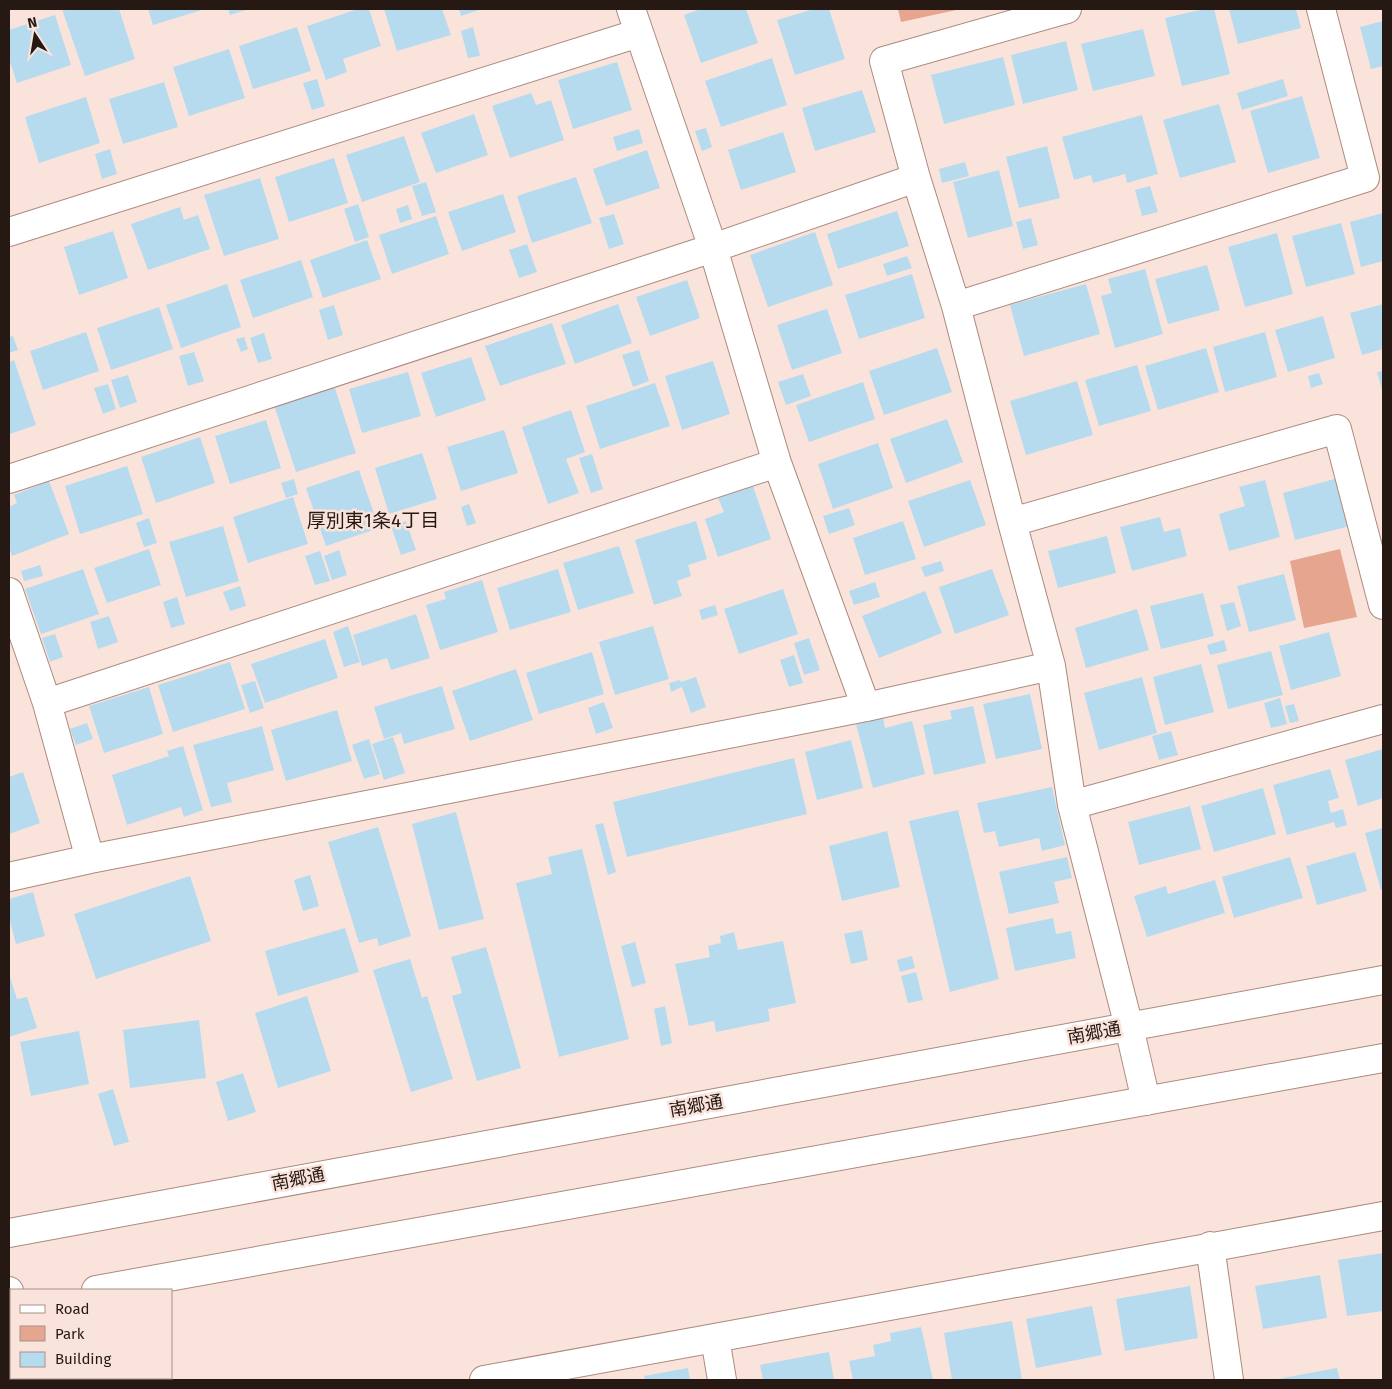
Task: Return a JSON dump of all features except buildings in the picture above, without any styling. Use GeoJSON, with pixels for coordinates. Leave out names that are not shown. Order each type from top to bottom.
{"type":"FeatureCollection","features":[{"type":"Feature","properties":{"kind":"street"},"geometry":{"type":"LineString","coordinates":[[1067,9],[884,61],[916,178],[956,306],[1051,666],[1072,805],[1146,1101]]}},
{"type":"Feature","properties":{"kind":"street"},"geometry":{"type":"LineString","coordinates":[[956,306],[1365,178],[1321,9]]}},
{"type":"Feature","properties":{"kind":"street"},"geometry":{"type":"LineString","coordinates":[[9,232],[635,21],[713,248],[777,463],[866,707]]}},
{"type":"Feature","properties":{"kind":"street"},"geometry":{"type":"LineString","coordinates":[[9,479],[713,248],[916,178]]}},
{"type":"Feature","properties":{"kind":"street"},"geometry":{"type":"LineString","coordinates":[[1012,522],[1337,430],[1383,605]]}},
{"type":"Feature","properties":{"kind":"street"},"geometry":{"type":"LineString","coordinates":[[46,703],[777,463]]}},
{"type":"Feature","properties":{"kind":"street"},"geometry":{"type":"LineString","coordinates":[[9,592],[46,703],[90,859]]}},
{"type":"Feature","properties":{"kind":"street"},"geometry":{"type":"LineString","coordinates":[[9,877],[90,859],[866,707],[1051,666]]}},
{"type":"Feature","properties":{"kind":"street"},"geometry":{"type":"LineString","coordinates":[[1072,805],[1383,719]]}},
{"type":"Feature","properties":{"kind":"street","name":"南郷通"},"geometry":{"type":"LineString","coordinates":[[9,1233],[1383,980]]}},
{"type":"Feature","properties":{"kind":"street"},"geometry":{"type":"LineString","coordinates":[[102,1289],[1383,1058]]}},
{"type":"Feature","properties":{"kind":"street"},"geometry":{"type":"LineString","coordinates":[[484,1380],[1210,1246],[1383,1216]]}},
{"type":"Feature","properties":{"kind":"street"},"geometry":{"type":"LineString","coordinates":[[1210,1246],[1229,1380]]}},
{"type":"Feature","properties":{"kind":"street"},"geometry":{"type":"LineString","coordinates":[[715,1338],[722,1380]]}},
{"type":"Feature","properties":{"kind":"green space"},"geometry":{"type":"Polygon","coordinates":[[[898,9],[961,9],[901,22],[898,9]]]}},
{"type":"Feature","properties":{"kind":"green space"},"geometry":{"type":"Polygon","coordinates":[[[1340,549],[1357,617],[1304,628],[1290,561],[1340,549]]]}},
{"type":"Feature","properties":{"kind":"district","name":"厚別東1条4丁目"},"geometry":{"type":"Point","coordinates":[373,520]}}]}
